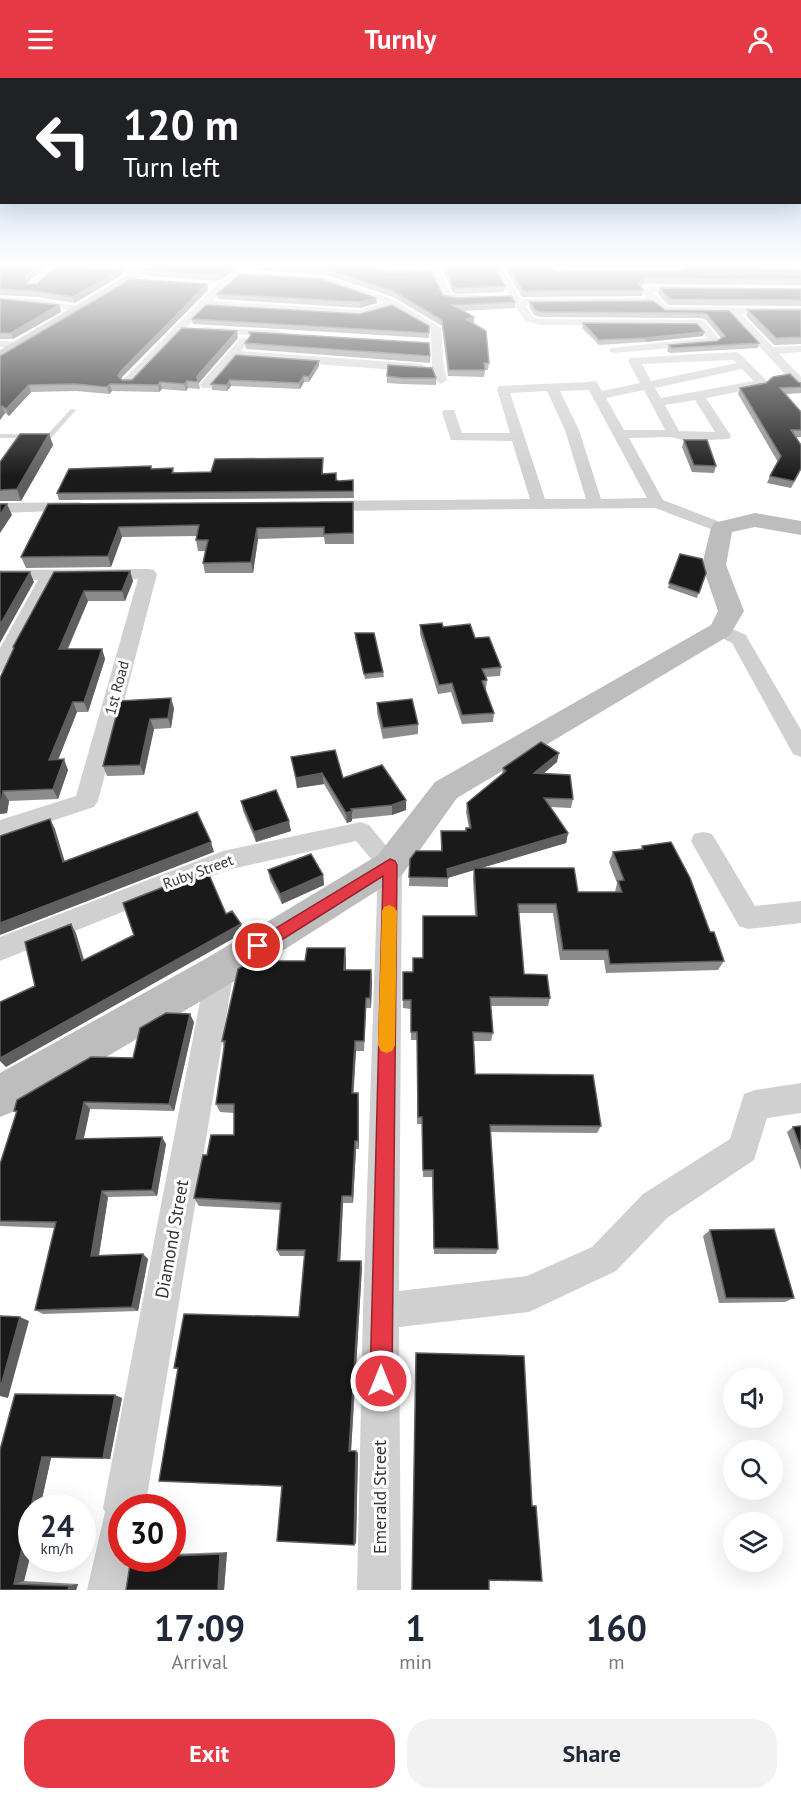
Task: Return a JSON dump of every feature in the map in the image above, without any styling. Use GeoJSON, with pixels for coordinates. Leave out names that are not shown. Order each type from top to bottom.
{"type":"FeatureCollection","features":[{"type":"Feature","properties":{"kind":"main road"},"geometry":{"type":"LineString","coordinates":[[0,357],[34,336]]}},
{"type":"Feature","properties":{"kind":"street"},"geometry":{"type":"LineString","coordinates":[[128,382],[174,336]]}},
{"type":"Feature","properties":{"kind":"street"},"geometry":{"type":"LineString","coordinates":[[206,385],[249,336]]}},
{"type":"Feature","properties":{"kind":"street"},"geometry":{"type":"LineString","coordinates":[[233,354],[440,374],[432,344],[434,336]]}},
{"type":"Feature","properties":{"kind":"street"},"geometry":{"type":"LineString","coordinates":[[614,350],[715,341],[710,336]]}},
{"type":"Feature","properties":{"kind":"street"},"geometry":{"type":"LineString","coordinates":[[755,336],[799,381]]}},
{"type":"Feature","properties":{"kind":"street"},"geometry":{"type":"LineString","coordinates":[[0,344],[19,345]]}},
{"type":"Feature","properties":{"kind":"street"},"geometry":{"type":"LineString","coordinates":[[769,351],[801,349]]}},
{"type":"Feature","properties":{"kind":"street"},"geometry":{"type":"LineString","coordinates":[[657,403],[763,383],[736,356],[634,360],[647,386],[672,430],[671,433]]}},
{"type":"Feature","properties":{"kind":"street"},"geometry":{"type":"LineString","coordinates":[[539,504],[503,388],[647,386],[746,366]]}},
{"type":"Feature","properties":{"kind":"street"},"geometry":{"type":"LineString","coordinates":[[550,386],[572,430],[595,504]]}},
{"type":"Feature","properties":{"kind":"street"},"geometry":{"type":"LineString","coordinates":[[594,386],[657,503]]}},
{"type":"Feature","properties":{"kind":"street"},"geometry":{"type":"LineString","coordinates":[[619,434],[671,433],[686,437],[724,436],[698,395]]}},
{"type":"Feature","properties":{"kind":"street"},"geometry":{"type":"LineString","coordinates":[[449,413],[456,437],[518,437]]}},
{"type":"Feature","properties":{"kind":"street"},"geometry":{"type":"LineString","coordinates":[[310,506],[657,503],[722,528],[755,520],[801,528]]}},
{"type":"Feature","properties":{"kind":"street"},"geometry":{"type":"LineString","coordinates":[[0,508],[96,507]]}},
{"type":"Feature","properties":{"kind":"street"},"geometry":{"type":"LineString","coordinates":[[2,1101],[390,865],[446,790],[721,630],[731,611],[714,565],[722,528]]}},
{"type":"Feature","properties":{"kind":"street"},"geometry":{"type":"LineString","coordinates":[[0,575],[50,574],[0,666]]}},
{"type":"Feature","properties":{"kind":"street","name":"1st Road"},"geometry":{"type":"LineString","coordinates":[[0,829],[86,801],[148,574],[50,574]]}},
{"type":"Feature","properties":{"kind":"street"},"geometry":{"type":"LineString","coordinates":[[721,630],[739,639],[801,748]]}},
{"type":"Feature","properties":{"kind":"street","name":"Ruby Street"},"geometry":{"type":"LineString","coordinates":[[0,949],[223,861],[362,831],[390,865]]}},
{"type":"Feature","properties":{"kind":"street"},"geometry":{"type":"LineString","coordinates":[[703,840],[748,918],[801,912]]}},
{"type":"Feature","properties":{"kind":"street","name":"Emerald Street"},"geometry":{"type":"LineString","coordinates":[[379,1590],[381,1311],[390,865]]}},
{"type":"Feature","properties":{"kind":"street","name":"Diamond Street"},"geometry":{"type":"LineString","coordinates":[[126,1494],[220,970]]}},
{"type":"Feature","properties":{"kind":"street"},"geometry":{"type":"LineString","coordinates":[[381,1311],[529,1294],[604,1259],[654,1206],[743,1149],[755,1105],[801,1098]]}},
{"type":"Feature","properties":{"kind":"street"},"geometry":{"type":"LineString","coordinates":[[109,1590],[112,1572]]}},
{"type":"Feature","properties":{"kind":"lane"},"geometry":{"type":"LineString","coordinates":[[0,436],[49,437],[73,410]]}},
{"type":"Feature","properties":{"kind":"building"},"geometry":{"type":"Polygon","coordinates":[[[35,336],[156,336],[118,376],[122,380],[132,380],[175,336],[233,336],[199,374],[198,382],[187,381],[184,384],[160,382],[158,385],[110,384],[107,387],[75,384],[29,385],[6,409],[2,406],[0,409],[0,356],[35,336]]]}},
{"type":"Feature","properties":{"kind":"building"},"geometry":{"type":"Polygon","coordinates":[[[251,336],[307,336],[429,343],[430,356],[245,343],[251,336]]]}},
{"type":"Feature","properties":{"kind":"building"},"geometry":{"type":"Polygon","coordinates":[[[444,336],[486,336],[489,363],[484,363],[485,370],[449,370],[444,336]]]}},
{"type":"Feature","properties":{"kind":"building"},"geometry":{"type":"Polygon","coordinates":[[[595,336],[670,336],[646,338],[599,340],[595,336]]]}},
{"type":"Feature","properties":{"kind":"building"},"geometry":{"type":"Polygon","coordinates":[[[725,336],[752,336],[759,343],[672,348],[669,345],[717,341],[725,336]]]}},
{"type":"Feature","properties":{"kind":"building"},"geometry":{"type":"Polygon","coordinates":[[[774,336],[801,336],[801,337],[776,338],[774,336]]]}},
{"type":"Feature","properties":{"kind":"building"},"geometry":{"type":"Polygon","coordinates":[[[236,355],[319,361],[309,377],[304,376],[299,383],[230,380],[227,385],[211,384],[236,355]]]}},
{"type":"Feature","properties":{"kind":"building"},"geometry":{"type":"Polygon","coordinates":[[[388,365],[432,368],[436,378],[387,376],[388,365]]]}},
{"type":"Feature","properties":{"kind":"building"},"geometry":{"type":"Polygon","coordinates":[[[790,374],[801,383],[801,387],[780,388],[801,412],[801,430],[791,430],[801,445],[801,468],[794,481],[770,476],[781,456],[740,388],[766,383],[773,377],[790,374]]]}},
{"type":"Feature","properties":{"kind":"building"},"geometry":{"type":"Polygon","coordinates":[[[20,434],[49,434],[17,489],[0,490],[0,462],[20,434]]]}},
{"type":"Feature","properties":{"kind":"building"},"geometry":{"type":"Polygon","coordinates":[[[684,440],[707,440],[716,466],[694,465],[684,440]]]}},
{"type":"Feature","properties":{"kind":"building"},"geometry":{"type":"Polygon","coordinates":[[[323,458],[322,474],[336,473],[336,480],[339,481],[353,480],[353,491],[57,493],[69,469],[151,466],[151,469],[173,468],[172,473],[211,472],[215,459],[323,458]]]}},
{"type":"Feature","properties":{"kind":"building"},"geometry":{"type":"Polygon","coordinates":[[[353,502],[353,533],[324,534],[324,527],[257,528],[251,562],[203,563],[208,540],[196,540],[199,525],[119,527],[108,556],[21,557],[48,504],[353,502]]]}},
{"type":"Feature","properties":{"kind":"building"},"geometry":{"type":"Polygon","coordinates":[[[0,504],[7,504],[0,515],[0,504]]]}},
{"type":"Feature","properties":{"kind":"building"},"geometry":{"type":"Polygon","coordinates":[[[680,554],[702,559],[706,573],[699,593],[669,583],[680,554]]]}},
{"type":"Feature","properties":{"kind":"building"},"geometry":{"type":"Polygon","coordinates":[[[130,571],[122,591],[84,591],[59,649],[102,649],[84,702],[73,702],[49,760],[64,759],[53,789],[3,791],[0,803],[0,678],[13,647],[54,572],[130,571]]]}},
{"type":"Feature","properties":{"kind":"building"},"geometry":{"type":"Polygon","coordinates":[[[0,572],[30,572],[0,625],[0,572]]]}},
{"type":"Feature","properties":{"kind":"building"},"geometry":{"type":"Polygon","coordinates":[[[442,623],[443,627],[470,624],[475,638],[489,637],[501,667],[482,669],[487,680],[482,681],[494,713],[462,715],[452,683],[439,685],[420,625],[442,623]]]}},
{"type":"Feature","properties":{"kind":"building"},"geometry":{"type":"Polygon","coordinates":[[[355,633],[374,633],[383,672],[364,674],[355,633]]]}},
{"type":"Feature","properties":{"kind":"building"},"geometry":{"type":"Polygon","coordinates":[[[171,698],[168,718],[150,719],[140,765],[103,766],[120,701],[171,698]]]}},
{"type":"Feature","properties":{"kind":"building"},"geometry":{"type":"Polygon","coordinates":[[[412,699],[418,724],[383,728],[377,703],[412,699]]]}},
{"type":"Feature","properties":{"kind":"building"},"geometry":{"type":"Polygon","coordinates":[[[541,742],[559,753],[534,773],[570,775],[573,799],[544,798],[568,833],[447,869],[448,878],[409,877],[410,859],[416,851],[442,851],[441,831],[466,831],[466,828],[471,828],[467,803],[506,771],[503,768],[541,742]]]}},
{"type":"Feature","properties":{"kind":"building"},"geometry":{"type":"Polygon","coordinates":[[[335,750],[343,778],[382,765],[406,800],[392,805],[351,809],[352,811],[346,813],[322,773],[296,778],[291,757],[335,750]]]}},
{"type":"Feature","properties":{"kind":"building"},"geometry":{"type":"Polygon","coordinates":[[[276,790],[289,821],[254,832],[241,801],[276,790]]]}},
{"type":"Feature","properties":{"kind":"building"},"geometry":{"type":"Polygon","coordinates":[[[197,812],[211,842],[0,923],[0,836],[50,819],[63,862],[197,812]]]}},
{"type":"Feature","properties":{"kind":"building"},"geometry":{"type":"Polygon","coordinates":[[[671,842],[690,878],[710,932],[714,932],[724,961],[610,964],[608,950],[563,950],[556,904],[518,904],[524,974],[547,975],[550,998],[490,997],[493,1033],[473,1032],[475,1074],[593,1075],[601,1126],[490,1125],[498,1249],[434,1248],[433,1170],[423,1170],[422,1117],[418,1117],[417,1032],[411,1032],[411,1000],[403,1000],[403,972],[413,972],[413,958],[423,958],[423,916],[477,916],[474,868],[574,868],[578,892],[622,892],[618,881],[624,880],[613,852],[643,849],[642,846],[671,842]]]}},
{"type":"Feature","properties":{"kind":"building"},"geometry":{"type":"Polygon","coordinates":[[[311,854],[323,875],[280,894],[268,870],[311,854]]]}},
{"type":"Feature","properties":{"kind":"building"},"geometry":{"type":"Polygon","coordinates":[[[207,870],[226,914],[232,911],[241,924],[0,1058],[0,1002],[35,986],[25,942],[71,924],[82,961],[134,935],[123,903],[207,870]]]}},
{"type":"Feature","properties":{"kind":"building"},"geometry":{"type":"Polygon","coordinates":[[[307,948],[345,948],[344,970],[371,970],[370,998],[366,998],[364,1041],[355,1041],[352,1093],[358,1093],[358,1141],[355,1141],[352,1196],[342,1196],[338,1261],[361,1261],[349,1451],[356,1451],[354,1545],[277,1541],[282,1486],[159,1481],[178,1368],[174,1368],[184,1314],[299,1317],[305,1250],[277,1250],[281,1203],[194,1198],[203,1155],[207,1155],[211,1135],[234,1135],[234,1104],[216,1104],[225,1041],[222,1041],[238,969],[251,961],[305,961],[307,948]]]}},
{"type":"Feature","properties":{"kind":"building"},"geometry":{"type":"Polygon","coordinates":[[[166,1013],[190,1014],[169,1104],[84,1102],[76,1139],[162,1137],[152,1190],[102,1191],[91,1256],[143,1254],[132,1307],[35,1310],[56,1222],[0,1221],[0,1164],[17,1111],[14,1111],[17,1100],[91,1057],[133,1058],[140,1028],[166,1013]]]}},
{"type":"Feature","properties":{"kind":"building"},"geometry":{"type":"Polygon","coordinates":[[[801,1126],[801,1149],[793,1127],[801,1126]]]}},
{"type":"Feature","properties":{"kind":"building"},"geometry":{"type":"Polygon","coordinates":[[[774,1229],[794,1298],[726,1298],[710,1230],[774,1229]]]}},
{"type":"Feature","properties":{"kind":"building"},"geometry":{"type":"Polygon","coordinates":[[[0,1316],[20,1317],[0,1389],[0,1316]]]}},
{"type":"Feature","properties":{"kind":"building"},"geometry":{"type":"Polygon","coordinates":[[[416,1353],[524,1356],[532,1506],[536,1506],[542,1581],[489,1580],[489,1590],[412,1590],[416,1353]]]}},
{"type":"Feature","properties":{"kind":"building"},"geometry":{"type":"Polygon","coordinates":[[[15,1394],[115,1395],[103,1458],[42,1457],[34,1494],[18,1494],[18,1566],[14,1584],[69,1586],[68,1590],[0,1590],[0,1450],[15,1394]]]}},
{"type":"Feature","properties":{"kind":"building"},"geometry":{"type":"Polygon","coordinates":[[[220,1554],[218,1590],[126,1590],[129,1572],[186,1572],[186,1555],[220,1554]]]}},
{"type":"Feature","properties":{"kind":"slow traffic"},"geometry":{"type":"LineString","coordinates":[[387,1045],[389,911]]}},
{"type":"Feature","properties":{"kind":"route"},"geometry":{"type":"LineString","coordinates":[[258,946],[390,865],[381,1381]]}}]}
